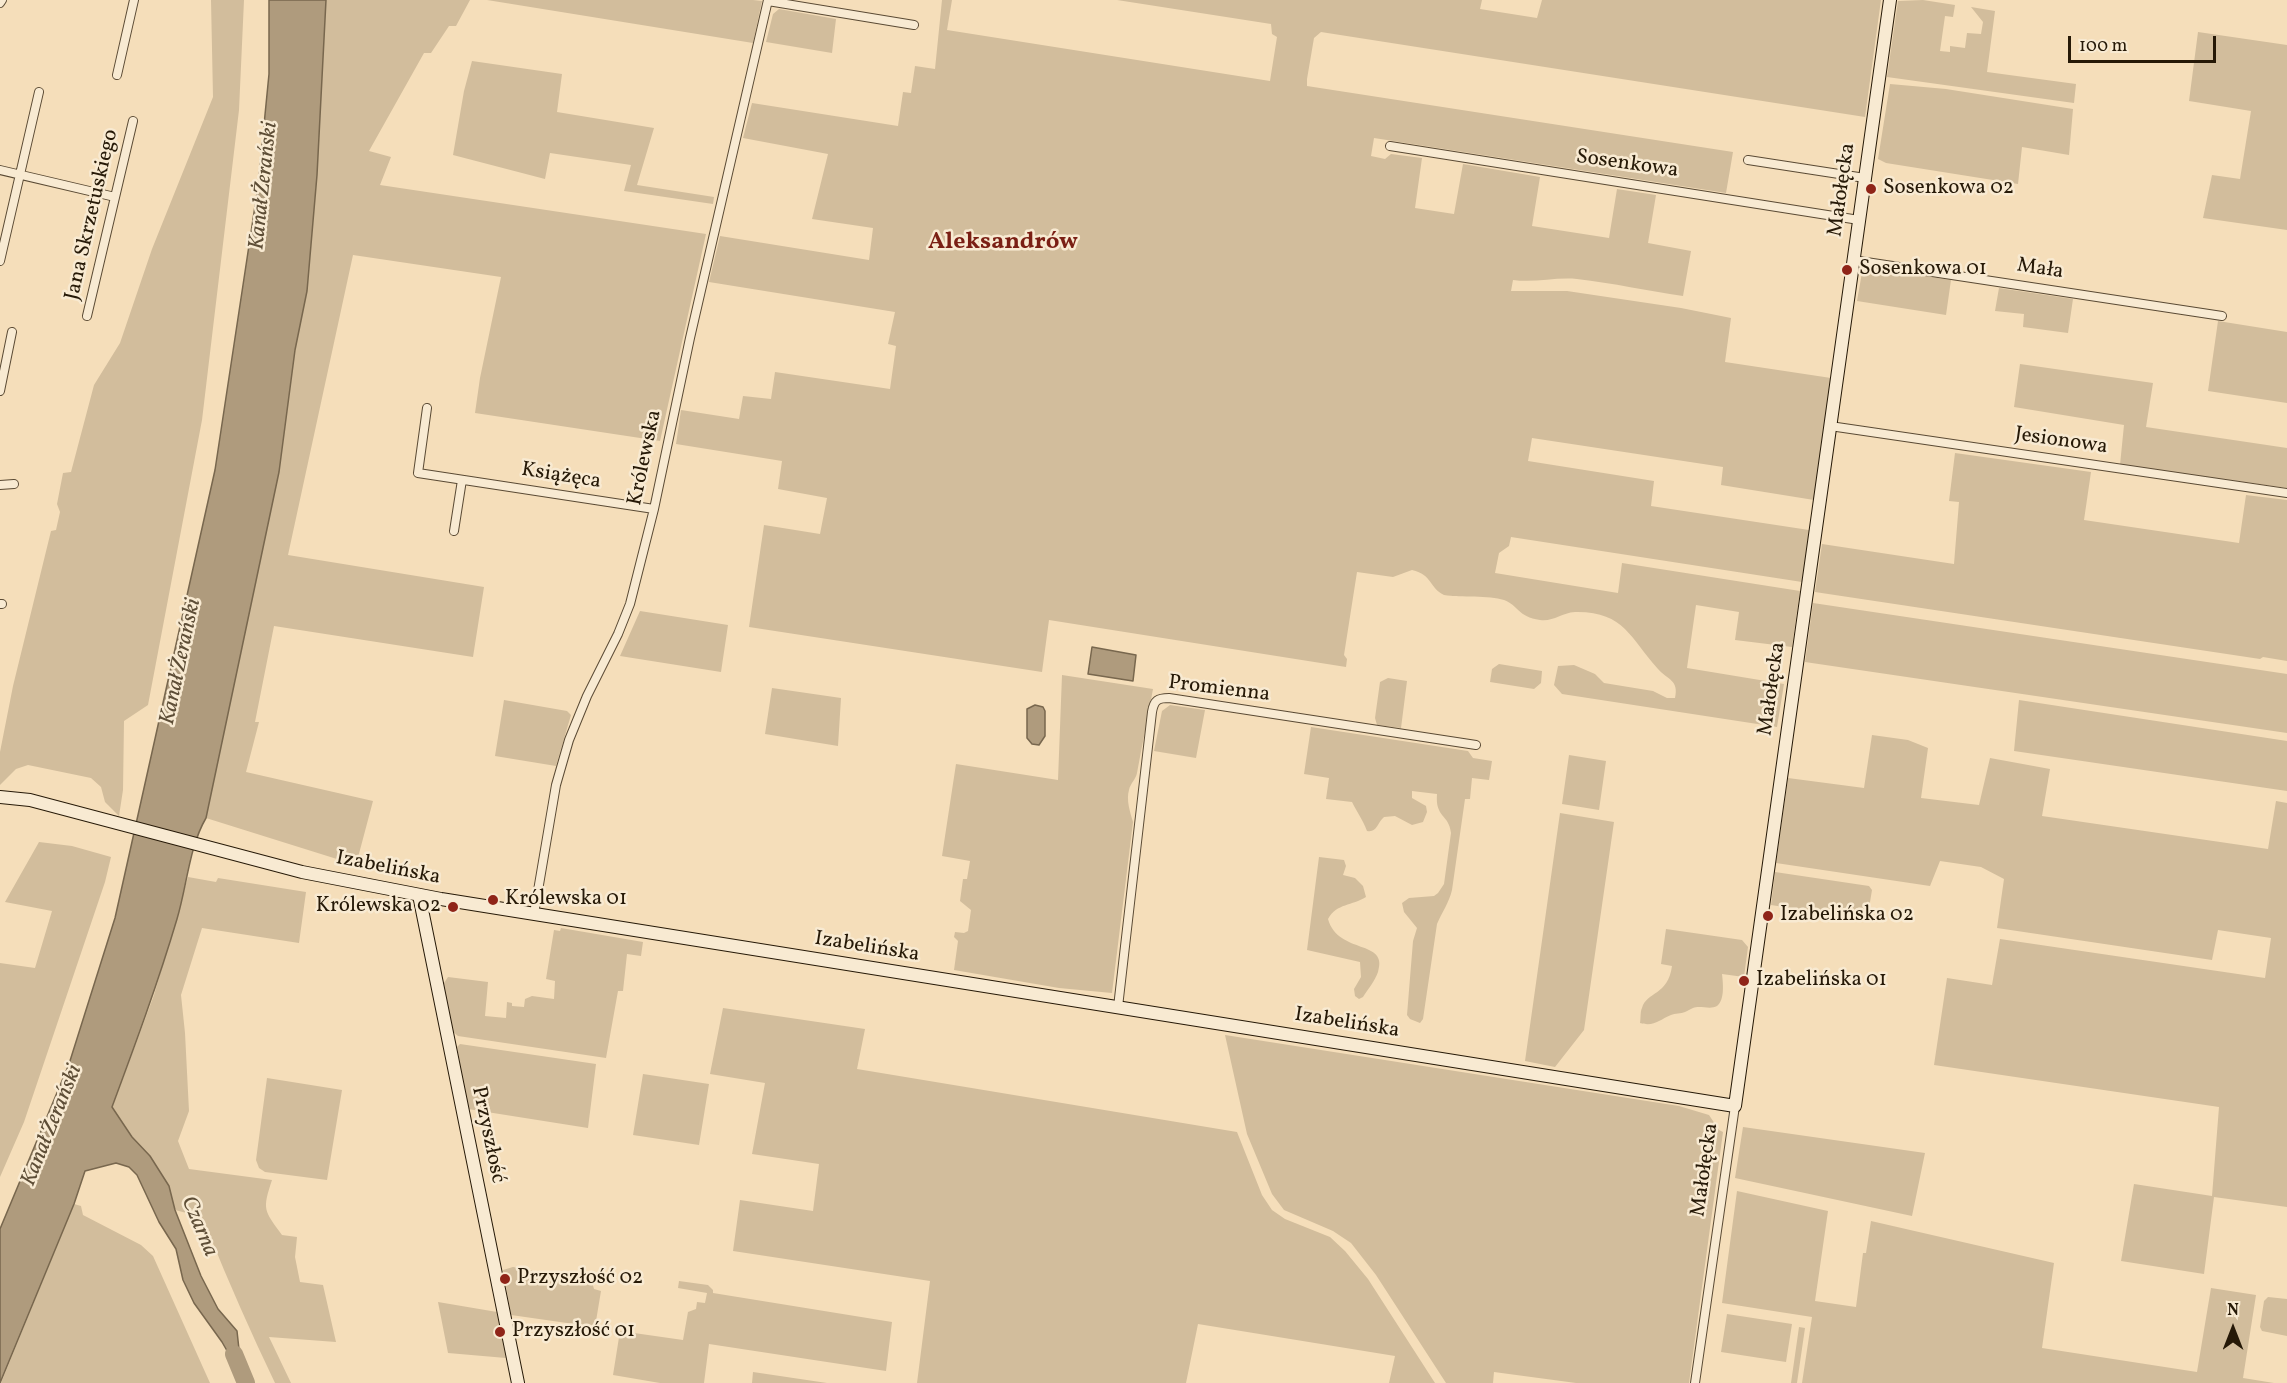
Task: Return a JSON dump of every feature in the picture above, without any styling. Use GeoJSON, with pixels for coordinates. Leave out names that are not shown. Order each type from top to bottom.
{"type":"FeatureCollection","features":[{"type":"Feature","properties":{"kind":"street"},"geometry":{"type":"LineString","coordinates":[[117,75],[134,0]]}},
{"type":"Feature","properties":{"kind":"street","name":"Małołęcka"},"geometry":{"type":"LineString","coordinates":[[1695,1383],[1890,0]]}},
{"type":"Feature","properties":{"kind":"street"},"geometry":{"type":"LineString","coordinates":[[768,1],[914,25]]}},
{"type":"Feature","properties":{"kind":"street","name":"Królewska"},"geometry":{"type":"LineString","coordinates":[[534,914],[556,785],[587,696],[628,611],[654,509],[690,338],[768,1]]}},
{"type":"Feature","properties":{"kind":"street"},"geometry":{"type":"LineString","coordinates":[[0,261],[39,92]]}},
{"type":"Feature","properties":{"kind":"street","name":"Jana Skrzetuskiego"},"geometry":{"type":"LineString","coordinates":[[87,316],[133,121]]}},
{"type":"Feature","properties":{"kind":"street","name":"Sosenkowa"},"geometry":{"type":"LineString","coordinates":[[1390,146],[1859,220]]}},
{"type":"Feature","properties":{"kind":"street"},"geometry":{"type":"LineString","coordinates":[[1748,160],[1865,178]]}},
{"type":"Feature","properties":{"kind":"street"},"geometry":{"type":"LineString","coordinates":[[0,170],[115,197]]}},
{"type":"Feature","properties":{"kind":"street","name":"Mała"},"geometry":{"type":"LineString","coordinates":[[1853,260],[2222,316]]}},
{"type":"Feature","properties":{"kind":"street"},"geometry":{"type":"LineString","coordinates":[[0,391],[12,332]]}},
{"type":"Feature","properties":{"kind":"street","name":"Książęca"},"geometry":{"type":"LineString","coordinates":[[427,408],[418,473],[654,509]]}},
{"type":"Feature","properties":{"kind":"street","name":"Jesionowa"},"geometry":{"type":"LineString","coordinates":[[1830,426],[2287,493]]}},
{"type":"Feature","properties":{"kind":"street"},"geometry":{"type":"LineString","coordinates":[[454,531],[462,480]]}},
{"type":"Feature","properties":{"kind":"street"},"geometry":{"type":"LineString","coordinates":[[0,485],[14,484]]}},
{"type":"Feature","properties":{"kind":"street","name":"Promienna"},"geometry":{"type":"LineString","coordinates":[[1118,1007],[1152,712],[1157,699],[1181,700],[1476,745]]}},
{"type":"Feature","properties":{"kind":"street","name":"Izabelińska"},"geometry":{"type":"LineString","coordinates":[[0,797],[30,800],[219,852],[302,872],[419,895],[1735,1106]]}},
{"type":"Feature","properties":{"kind":"street","name":"Przyszłość"},"geometry":{"type":"LineString","coordinates":[[419,895],[518,1383]]}},
{"type":"Feature","properties":{"kind":"shaded area"},"geometry":{"type":"Polygon","coordinates":[[[211,0],[244,0],[239,110],[202,420],[148,705],[124,721],[123,790],[119,816],[105,802],[101,787],[91,778],[28,765],[16,769],[0,785],[0,752],[13,686],[51,531],[56,530],[60,512],[57,504],[63,473],[71,472],[94,385],[120,343],[152,249],[213,97],[211,0]]]}},
{"type":"Feature","properties":{"kind":"shaded area"},"geometry":{"type":"Polygon","coordinates":[[[326,0],[470,0],[456,26],[449,26],[431,53],[424,53],[369,151],[391,157],[380,185],[706,234],[660,441],[475,413],[501,277],[353,255],[288,555],[484,587],[473,657],[274,626],[255,722],[259,722],[246,772],[373,801],[356,865],[206,818],[279,472],[295,350],[307,291],[317,175],[326,0]]]}},
{"type":"Feature","properties":{"kind":"shaded area"},"geometry":{"type":"Polygon","coordinates":[[[487,0],[753,0],[762,1],[753,43],[487,0]]]}},
{"type":"Feature","properties":{"kind":"shaded area"},"geometry":{"type":"Polygon","coordinates":[[[942,0],[952,0],[947,30],[1270,81],[1277,37],[1272,34],[1271,24],[1117,0],[1482,0],[1480,9],[1537,18],[1542,0],[1881,0],[1865,117],[1321,32],[1314,38],[1307,79],[1307,86],[1733,152],[1726,193],[1374,138],[1371,156],[1385,159],[1391,154],[1422,158],[1415,208],[1454,214],[1463,164],[1540,177],[1532,226],[1609,238],[1617,189],[1656,195],[1648,243],[1691,251],[1683,296],[1577,279],[1513,280],[1511,291],[1567,291],[1731,318],[1725,362],[1831,378],[1814,500],[1721,485],[1723,467],[1532,438],[1528,461],[1654,481],[1651,506],[1809,530],[1802,582],[1511,537],[1509,546],[1499,553],[1495,573],[1618,593],[1622,563],[1800,591],[1792,647],[1735,640],[1739,612],[1696,605],[1687,668],[1784,684],[1777,727],[1562,694],[1554,685],[1558,666],[1574,665],[1595,674],[1604,683],[1653,691],[1667,698],[1675,698],[1676,692],[1672,681],[1658,669],[1624,628],[1605,616],[1575,612],[1549,620],[1540,620],[1523,614],[1504,600],[1444,595],[1424,575],[1412,570],[1393,577],[1357,572],[1344,655],[1347,659],[1346,667],[1049,620],[1042,672],[749,627],[764,525],[820,534],[827,498],[778,489],[782,461],[676,444],[681,410],[739,419],[743,396],[771,399],[775,372],[890,389],[896,346],[888,344],[895,312],[709,282],[720,236],[869,260],[873,228],[812,219],[828,154],[743,138],[752,103],[898,126],[903,92],[911,93],[915,66],[935,69],[942,0]]]}},
{"type":"Feature","properties":{"kind":"shaded area"},"geometry":{"type":"Polygon","coordinates":[[[1923,0],[1955,5],[1953,17],[1945,16],[1940,51],[1950,52],[1950,46],[1965,48],[1967,33],[1981,34],[1983,22],[1971,7],[1995,11],[1987,72],[2076,84],[2074,103],[1887,77],[1898,1],[1923,0]]]}},
{"type":"Feature","properties":{"kind":"shaded area"},"geometry":{"type":"Polygon","coordinates":[[[779,9],[836,19],[832,53],[766,42],[773,14],[779,9]]]}},
{"type":"Feature","properties":{"kind":"shaded area"},"geometry":{"type":"Polygon","coordinates":[[[2198,32],[2287,45],[2287,230],[2203,218],[2212,175],[2240,179],[2251,111],[2189,101],[2198,32]]]}},
{"type":"Feature","properties":{"kind":"shaded area"},"geometry":{"type":"Polygon","coordinates":[[[472,61],[562,74],[557,112],[654,128],[637,185],[714,197],[713,204],[624,191],[631,165],[550,153],[545,179],[453,155],[464,91],[472,61]]]}},
{"type":"Feature","properties":{"kind":"shaded area"},"geometry":{"type":"Polygon","coordinates":[[[1890,84],[1946,89],[2073,109],[2069,155],[2022,147],[2018,184],[1886,163],[1878,159],[1890,84]]]}},
{"type":"Feature","properties":{"kind":"shaded area"},"geometry":{"type":"Polygon","coordinates":[[[1863,267],[1951,280],[1946,315],[1857,301],[1863,267]]]}},
{"type":"Feature","properties":{"kind":"shaded area"},"geometry":{"type":"Polygon","coordinates":[[[1999,288],[2073,299],[2068,333],[2023,327],[2024,314],[1995,311],[1999,288]]]}},
{"type":"Feature","properties":{"kind":"shaded area"},"geometry":{"type":"Polygon","coordinates":[[[2218,321],[2287,332],[2287,403],[2208,391],[2218,321]]]}},
{"type":"Feature","properties":{"kind":"shaded area"},"geometry":{"type":"Polygon","coordinates":[[[2020,364],[2153,383],[2146,427],[2287,448],[2287,488],[2120,465],[2124,425],[2014,407],[2020,364]]]}},
{"type":"Feature","properties":{"kind":"shaded area"},"geometry":{"type":"Polygon","coordinates":[[[1955,453],[2091,472],[2084,520],[2239,543],[2246,495],[2287,500],[2287,661],[2263,657],[2260,659],[1815,592],[1822,544],[1954,564],[1959,502],[1949,501],[1955,453]]]}},
{"type":"Feature","properties":{"kind":"shaded area"},"geometry":{"type":"Polygon","coordinates":[[[1813,603],[2287,674],[2287,733],[1805,662],[1813,603]]]}},
{"type":"Feature","properties":{"kind":"shaded area"},"geometry":{"type":"Polygon","coordinates":[[[640,611],[728,625],[721,672],[620,656],[640,611]]]}},
{"type":"Feature","properties":{"kind":"shaded area"},"geometry":{"type":"Polygon","coordinates":[[[1499,664],[1542,671],[1541,683],[1534,689],[1490,682],[1492,669],[1499,664]]]}},
{"type":"Feature","properties":{"kind":"shaded area"},"geometry":{"type":"Polygon","coordinates":[[[1062,675],[1153,689],[1137,773],[1128,794],[1133,822],[1112,993],[1059,988],[954,970],[958,941],[954,937],[955,932],[968,931],[971,910],[960,901],[963,879],[967,879],[970,861],[942,856],[956,764],[1058,780],[1062,675]]]}},
{"type":"Feature","properties":{"kind":"shaded area"},"geometry":{"type":"Polygon","coordinates":[[[1388,678],[1407,681],[1401,728],[1377,725],[1375,718],[1380,682],[1388,678]]]}},
{"type":"Feature","properties":{"kind":"shaded area"},"geometry":{"type":"Polygon","coordinates":[[[772,688],[841,698],[838,746],[765,734],[772,688]]]}},
{"type":"Feature","properties":{"kind":"shaded area"},"geometry":{"type":"Polygon","coordinates":[[[504,700],[567,711],[571,715],[556,766],[495,756],[504,700]]]}},
{"type":"Feature","properties":{"kind":"shaded area"},"geometry":{"type":"Polygon","coordinates":[[[2019,700],[2287,741],[2287,791],[2014,751],[2019,700]]]}},
{"type":"Feature","properties":{"kind":"shaded area"},"geometry":{"type":"Polygon","coordinates":[[[1170,705],[1205,710],[1196,758],[1154,751],[1162,711],[1170,705]]]}},
{"type":"Feature","properties":{"kind":"shaded area"},"geometry":{"type":"Polygon","coordinates":[[[1311,727],[1468,751],[1473,758],[1492,761],[1489,780],[1472,778],[1470,799],[1465,799],[1452,890],[1437,924],[1423,1019],[1420,1023],[1410,1019],[1407,1015],[1413,941],[1417,928],[1404,912],[1402,903],[1409,898],[1434,896],[1444,884],[1450,827],[1438,808],[1437,794],[1412,791],[1412,798],[1426,806],[1427,812],[1423,822],[1412,825],[1395,816],[1384,817],[1373,831],[1367,831],[1352,802],[1326,799],[1329,778],[1304,774],[1311,727]]]}},
{"type":"Feature","properties":{"kind":"shaded area"},"geometry":{"type":"Polygon","coordinates":[[[1872,735],[1908,740],[1928,748],[1921,798],[1979,805],[1990,758],[2050,769],[2042,816],[2268,849],[2276,801],[2287,803],[2287,1207],[2214,1197],[2204,1274],[2121,1261],[2134,1184],[2212,1196],[2219,1107],[1934,1065],[1947,978],[1992,985],[2000,939],[2265,978],[2271,938],[2218,930],[2212,960],[1997,928],[2004,879],[1981,867],[1940,861],[1930,886],[1776,863],[1788,778],[1864,788],[1872,735]]]}},
{"type":"Feature","properties":{"kind":"shaded area"},"geometry":{"type":"Polygon","coordinates":[[[1569,755],[1606,761],[1599,810],[1562,804],[1569,755]]]}},
{"type":"Feature","properties":{"kind":"shaded area"},"geometry":{"type":"Polygon","coordinates":[[[1560,813],[1614,822],[1584,1030],[1555,1067],[1525,1061],[1560,813]]]}},
{"type":"Feature","properties":{"kind":"shaded area"},"geometry":{"type":"Polygon","coordinates":[[[39,842],[72,846],[111,857],[105,882],[24,1122],[0,1177],[0,963],[35,968],[52,911],[5,902],[39,842]]]}},
{"type":"Feature","properties":{"kind":"shaded area"},"geometry":{"type":"Polygon","coordinates":[[[1319,857],[1344,860],[1346,866],[1343,875],[1355,878],[1363,886],[1366,897],[1340,907],[1328,919],[1333,930],[1342,938],[1370,950],[1379,962],[1375,979],[1363,997],[1359,999],[1355,996],[1354,989],[1361,977],[1360,962],[1307,950],[1319,857]]]}},
{"type":"Feature","properties":{"kind":"shaded area"},"geometry":{"type":"Polygon","coordinates":[[[1775,872],[1869,886],[1872,890],[1867,920],[1771,905],[1775,872]]]}},
{"type":"Feature","properties":{"kind":"shaded area"},"geometry":{"type":"Polygon","coordinates":[[[188,877],[216,882],[218,878],[306,892],[299,943],[202,928],[181,995],[189,1111],[178,1141],[189,1169],[272,1180],[266,1209],[282,1235],[297,1237],[295,1257],[300,1282],[323,1285],[336,1342],[269,1337],[291,1383],[275,1383],[208,1231],[194,1215],[175,1210],[169,1186],[150,1156],[132,1137],[112,1108],[154,995],[188,877]]]}},
{"type":"Feature","properties":{"kind":"shaded area"},"geometry":{"type":"Polygon","coordinates":[[[561,928],[643,942],[641,956],[627,954],[623,991],[618,991],[606,1058],[458,1036],[452,1031],[442,986],[448,977],[488,982],[485,1016],[506,1018],[507,1002],[512,1003],[512,1006],[524,1007],[525,999],[532,996],[554,999],[555,981],[546,979],[554,930],[560,931],[561,928]]]}},
{"type":"Feature","properties":{"kind":"shaded area"},"geometry":{"type":"Polygon","coordinates":[[[1666,929],[1742,940],[1748,947],[1744,977],[1722,974],[1722,996],[1717,1006],[1696,1007],[1683,1013],[1673,1014],[1653,1024],[1640,1023],[1641,1011],[1648,998],[1662,988],[1670,976],[1672,966],[1661,964],[1666,929]]]}},
{"type":"Feature","properties":{"kind":"shaded area"},"geometry":{"type":"Polygon","coordinates":[[[723,1008],[865,1029],[857,1069],[1237,1132],[1262,1195],[1272,1210],[1285,1219],[1330,1237],[1345,1251],[1368,1279],[1435,1383],[1389,1383],[1395,1356],[1198,1324],[1186,1383],[917,1383],[930,1281],[733,1251],[740,1200],[813,1211],[819,1164],[752,1154],[765,1083],[710,1074],[723,1008]]]}},
{"type":"Feature","properties":{"kind":"shaded area"},"geometry":{"type":"Polygon","coordinates":[[[1225,1035],[1679,1106],[1709,1115],[1719,1130],[1723,1132],[1689,1383],[1576,1383],[1494,1372],[1493,1383],[1446,1383],[1376,1275],[1351,1243],[1333,1231],[1284,1210],[1272,1194],[1247,1134],[1225,1035]]]}},
{"type":"Feature","properties":{"kind":"shaded area"},"geometry":{"type":"Polygon","coordinates":[[[460,1044],[596,1064],[588,1128],[468,1109],[457,1047],[460,1044]]]}},
{"type":"Feature","properties":{"kind":"shaded area"},"geometry":{"type":"Polygon","coordinates":[[[643,1074],[709,1084],[699,1145],[633,1135],[643,1074]]]}},
{"type":"Feature","properties":{"kind":"shaded area"},"geometry":{"type":"Polygon","coordinates":[[[267,1078],[342,1090],[327,1180],[265,1172],[259,1168],[256,1160],[267,1078]]]}},
{"type":"Feature","properties":{"kind":"shaded area"},"geometry":{"type":"Polygon","coordinates":[[[1743,1127],[1925,1153],[1912,1216],[1735,1178],[1743,1127]]]}},
{"type":"Feature","properties":{"kind":"shaded area"},"geometry":{"type":"Polygon","coordinates":[[[1737,1191],[1828,1211],[1815,1301],[1856,1307],[1863,1253],[1866,1253],[1871,1221],[2054,1263],[2042,1348],[2197,1372],[2211,1288],[2256,1295],[2243,1378],[2274,1383],[1802,1383],[1812,1317],[1722,1303],[1737,1191]]]}},
{"type":"Feature","properties":{"kind":"shaded area"},"geometry":{"type":"Polygon","coordinates":[[[74,1204],[81,1206],[83,1215],[141,1245],[153,1256],[210,1383],[1,1383],[74,1204]]]}},
{"type":"Feature","properties":{"kind":"shaded area"},"geometry":{"type":"Polygon","coordinates":[[[513,1267],[592,1282],[594,1289],[601,1291],[595,1327],[511,1315],[503,1270],[513,1267]]]}},
{"type":"Feature","properties":{"kind":"shaded area"},"geometry":{"type":"Polygon","coordinates":[[[679,1281],[708,1285],[713,1293],[892,1322],[886,1371],[709,1344],[704,1383],[660,1383],[613,1375],[620,1331],[683,1340],[688,1312],[696,1309],[697,1302],[705,1303],[707,1293],[678,1288],[679,1281]]]}},
{"type":"Feature","properties":{"kind":"shaded area"},"geometry":{"type":"Polygon","coordinates":[[[2268,1297],[2287,1299],[2287,1336],[2262,1331],[2260,1327],[2264,1301],[2268,1297]]]}},
{"type":"Feature","properties":{"kind":"shaded area"},"geometry":{"type":"Polygon","coordinates":[[[438,1302],[497,1312],[506,1358],[448,1353],[438,1302]]]}},
{"type":"Feature","properties":{"kind":"shaded area"},"geometry":{"type":"Polygon","coordinates":[[[1727,1314],[1792,1324],[1786,1362],[1721,1352],[1727,1314]]]}},
{"type":"Feature","properties":{"kind":"shaded area"},"geometry":{"type":"Polygon","coordinates":[[[1799,1327],[1805,1328],[1797,1383],[1791,1383],[1799,1327]]]}},
{"type":"Feature","properties":{"kind":"shaded area"},"geometry":{"type":"Polygon","coordinates":[[[753,1372],[827,1383],[752,1383],[753,1372]]]}},
{"type":"Feature","properties":{"kind":"water","name":"Kanał Żerański"},"geometry":{"type":"Polygon","coordinates":[[[269,0],[326,0],[317,175],[307,291],[295,350],[279,472],[206,818],[196,841],[162,967],[112,1107],[132,1137],[150,1156],[169,1186],[175,1210],[201,1276],[218,1309],[237,1331],[242,1377],[222,1342],[194,1303],[183,1280],[176,1249],[159,1222],[137,1175],[129,1167],[116,1163],[85,1171],[74,1204],[0,1383],[0,1229],[69,1064],[115,918],[215,470],[258,186],[269,74],[269,0]]]}},
{"type":"Feature","properties":{"kind":"water"},"geometry":{"type":"Polygon","coordinates":[[[1092,647],[1136,655],[1133,681],[1088,674],[1092,647]]]}},
{"type":"Feature","properties":{"kind":"water"},"geometry":{"type":"Polygon","coordinates":[[[1035,705],[1043,707],[1045,711],[1045,736],[1039,745],[1032,744],[1027,738],[1027,709],[1035,705]]]}},
{"type":"Feature","properties":{"kind":"waterway","name":"Czarna"},"geometry":{"type":"LineString","coordinates":[[234,1354],[246,1383]]}},
{"type":"Feature","properties":{"kind":"place","name":"Sosenkowa 02"},"geometry":{"type":"Point","coordinates":[1871,189]}},
{"type":"Feature","properties":{"kind":"place","name":"Sosenkowa 01"},"geometry":{"type":"Point","coordinates":[1847,270]}},
{"type":"Feature","properties":{"kind":"place","name":"Królewska 01"},"geometry":{"type":"Point","coordinates":[493,900]}},
{"type":"Feature","properties":{"kind":"place","name":"Królewska 02"},"geometry":{"type":"Point","coordinates":[453,907]}},
{"type":"Feature","properties":{"kind":"place","name":"Izabelińska 02"},"geometry":{"type":"Point","coordinates":[1768,916]}},
{"type":"Feature","properties":{"kind":"place","name":"Izabelińska 01"},"geometry":{"type":"Point","coordinates":[1744,981]}},
{"type":"Feature","properties":{"kind":"place","name":"Przyszłość 02"},"geometry":{"type":"Point","coordinates":[505,1279]}},
{"type":"Feature","properties":{"kind":"place","name":"Przyszłość 01"},"geometry":{"type":"Point","coordinates":[500,1332]}},
{"type":"Feature","properties":{"kind":"district","name":"Aleksandrów"},"geometry":{"type":"Point","coordinates":[1003,244]}}]}
